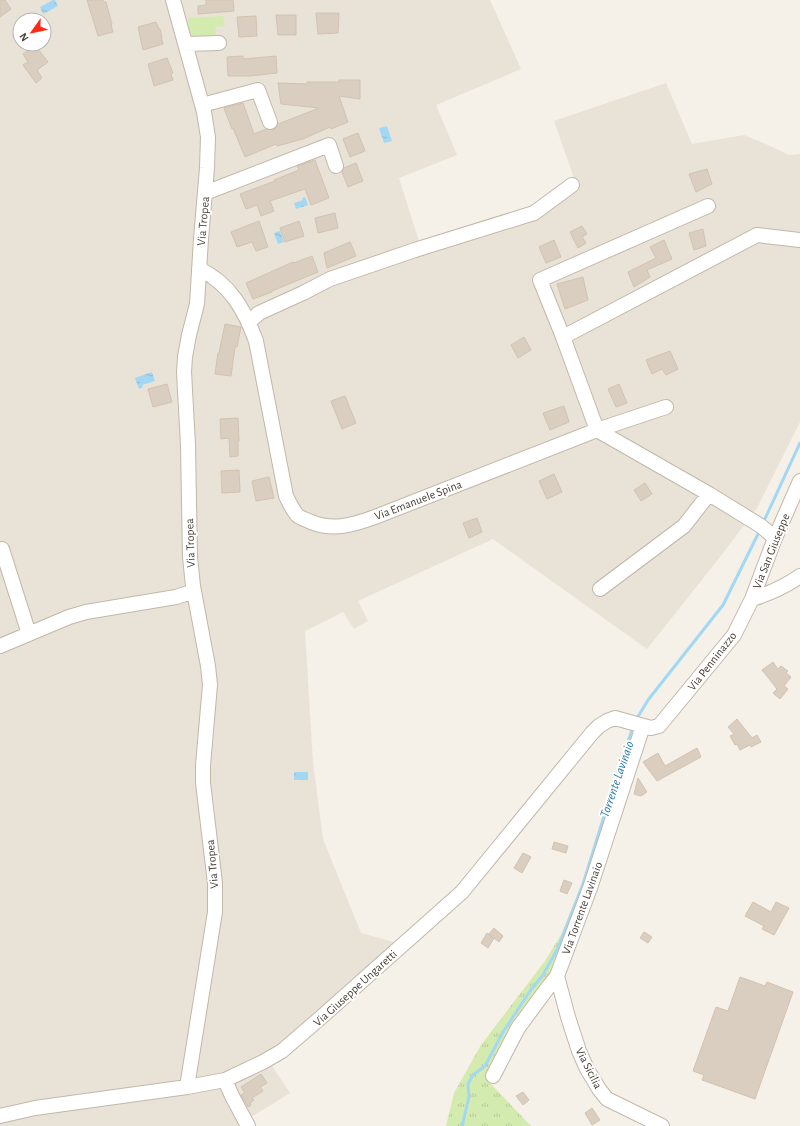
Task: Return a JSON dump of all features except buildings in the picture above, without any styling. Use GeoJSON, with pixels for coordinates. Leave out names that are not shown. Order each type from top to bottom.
{"type":"FeatureCollection","features":[{"type":"Feature","properties":{"kind":"street","name":"Via Tropea"},"geometry":{"type":"LineString","coordinates":[[173,0],[202,105],[208,137],[205,193],[200,239],[200,269],[197,304],[184,357],[184,372],[188,445],[190,557],[194,591],[208,666],[210,685],[203,765],[203,783],[215,883],[215,912],[187,1087]]}},
{"type":"Feature","properties":{"kind":"street"},"geometry":{"type":"LineString","coordinates":[[186,44],[219,43]]}},
{"type":"Feature","properties":{"kind":"street"},"geometry":{"type":"LineString","coordinates":[[202,105],[258,90],[270,122]]}},
{"type":"Feature","properties":{"kind":"street"},"geometry":{"type":"LineString","coordinates":[[205,193],[329,145],[336,166]]}},
{"type":"Feature","properties":{"kind":"street"},"geometry":{"type":"LineString","coordinates":[[249,322],[259,313],[330,279],[415,250],[534,213],[572,185]]}},
{"type":"Feature","properties":{"kind":"street"},"geometry":{"type":"LineString","coordinates":[[708,206],[540,280],[563,337],[597,430],[709,494],[761,526],[776,538]]}},
{"type":"Feature","properties":{"kind":"street"},"geometry":{"type":"LineString","coordinates":[[563,337],[757,235],[800,240]]}},
{"type":"Feature","properties":{"kind":"street","name":"Via Emanuele Spina"},"geometry":{"type":"LineString","coordinates":[[200,269],[222,283],[235,298],[249,322],[256,341],[286,496],[298,516],[320,526],[334,527],[375,518],[597,430],[666,407]]}},
{"type":"Feature","properties":{"kind":"street","name":"Via San Giuseppe"},"geometry":{"type":"LineString","coordinates":[[752,599],[800,481]]}},
{"type":"Feature","properties":{"kind":"street"},"geometry":{"type":"LineString","coordinates":[[600,589],[684,526],[709,494]]}},
{"type":"Feature","properties":{"kind":"street"},"geometry":{"type":"LineString","coordinates":[[2,549],[29,634]]}},
{"type":"Feature","properties":{"kind":"street"},"geometry":{"type":"LineString","coordinates":[[752,599],[762,596],[800,576]]}},
{"type":"Feature","properties":{"kind":"street"},"geometry":{"type":"LineString","coordinates":[[0,646],[69,617],[86,612],[176,597],[194,591]]}},
{"type":"Feature","properties":{"kind":"street","name":"Via Penninazzo"},"geometry":{"type":"LineString","coordinates":[[642,725],[651,728],[659,726],[669,715],[734,635],[752,599]]}},
{"type":"Feature","properties":{"kind":"street","name":"Via Giuseppe Ungaretti"},"geometry":{"type":"LineString","coordinates":[[0,1116],[35,1108],[187,1087],[225,1080],[282,1051],[462,892],[599,726],[615,718],[642,725]]}},
{"type":"Feature","properties":{"kind":"street","name":"Via Torrente Lavinaio"},"geometry":{"type":"LineString","coordinates":[[493,1076],[518,1028],[557,976],[590,888],[642,725]]}},
{"type":"Feature","properties":{"kind":"street","name":"Via Sicilia"},"geometry":{"type":"LineString","coordinates":[[557,976],[579,1051],[587,1069],[599,1089],[607,1099],[662,1126]]}},
{"type":"Feature","properties":{"kind":"street"},"geometry":{"type":"LineString","coordinates":[[225,1080],[248,1126]]}},
{"type":"Feature","properties":{"kind":"shaded area"},"geometry":{"type":"Polygon","coordinates":[[[0,0],[490,0],[521,69],[436,105],[457,155],[399,178],[422,251],[522,220],[579,184],[574,178],[554,121],[666,83],[692,144],[744,135],[789,155],[800,154],[800,422],[757,508],[647,649],[493,539],[358,601],[368,621],[354,629],[343,612],[305,631],[313,763],[323,839],[361,933],[408,946],[293,1050],[272,1066],[290,1093],[243,1122],[245,1126],[0,1126],[0,0]]]}},
{"type":"Feature","properties":{"kind":"green space"},"geometry":{"type":"Polygon","coordinates":[[[223,16],[225,26],[215,27],[216,35],[192,37],[188,25],[189,18],[223,16]]]}},
{"type":"Feature","properties":{"kind":"green space"},"geometry":{"type":"Polygon","coordinates":[[[574,903],[578,905],[559,963],[512,1030],[485,1078],[531,1126],[446,1126],[454,1093],[481,1045],[545,961],[562,933],[574,903]]]}},
{"type":"Feature","properties":{"kind":"water"},"geometry":{"type":"Polygon","coordinates":[[[53,0],[55,0],[58,6],[47,12],[42,12],[40,7],[53,0]]]}},
{"type":"Feature","properties":{"kind":"water"},"geometry":{"type":"Polygon","coordinates":[[[387,126],[392,141],[384,143],[379,128],[387,126]]]}},
{"type":"Feature","properties":{"kind":"water"},"geometry":{"type":"Polygon","coordinates":[[[305,197],[308,205],[296,209],[294,203],[303,200],[302,198],[305,197]]]}},
{"type":"Feature","properties":{"kind":"water"},"geometry":{"type":"Polygon","coordinates":[[[280,231],[284,242],[278,244],[274,233],[280,231]]]}},
{"type":"Feature","properties":{"kind":"water"},"geometry":{"type":"Polygon","coordinates":[[[152,372],[155,381],[142,385],[143,387],[139,389],[135,378],[152,372]]]}},
{"type":"Feature","properties":{"kind":"water"},"geometry":{"type":"Polygon","coordinates":[[[294,772],[308,772],[308,780],[294,780],[294,772]]]}},
{"type":"Feature","properties":{"kind":"waterway","name":"Torrente Lavinaio"},"geometry":{"type":"LineString","coordinates":[[763,523],[800,443]]}},
{"type":"Feature","properties":{"kind":"waterway","name":"Torrente Lavinaio"},"geometry":{"type":"LineString","coordinates":[[636,720],[648,700],[723,605],[760,530]]}},
{"type":"Feature","properties":{"kind":"waterway","name":"Torrente Lavinaio"},"geometry":{"type":"LineString","coordinates":[[462,1126],[469,1097],[468,1084],[473,1075],[485,1066],[503,1032],[530,991],[543,975],[558,948],[583,884],[633,727]]}}]}
